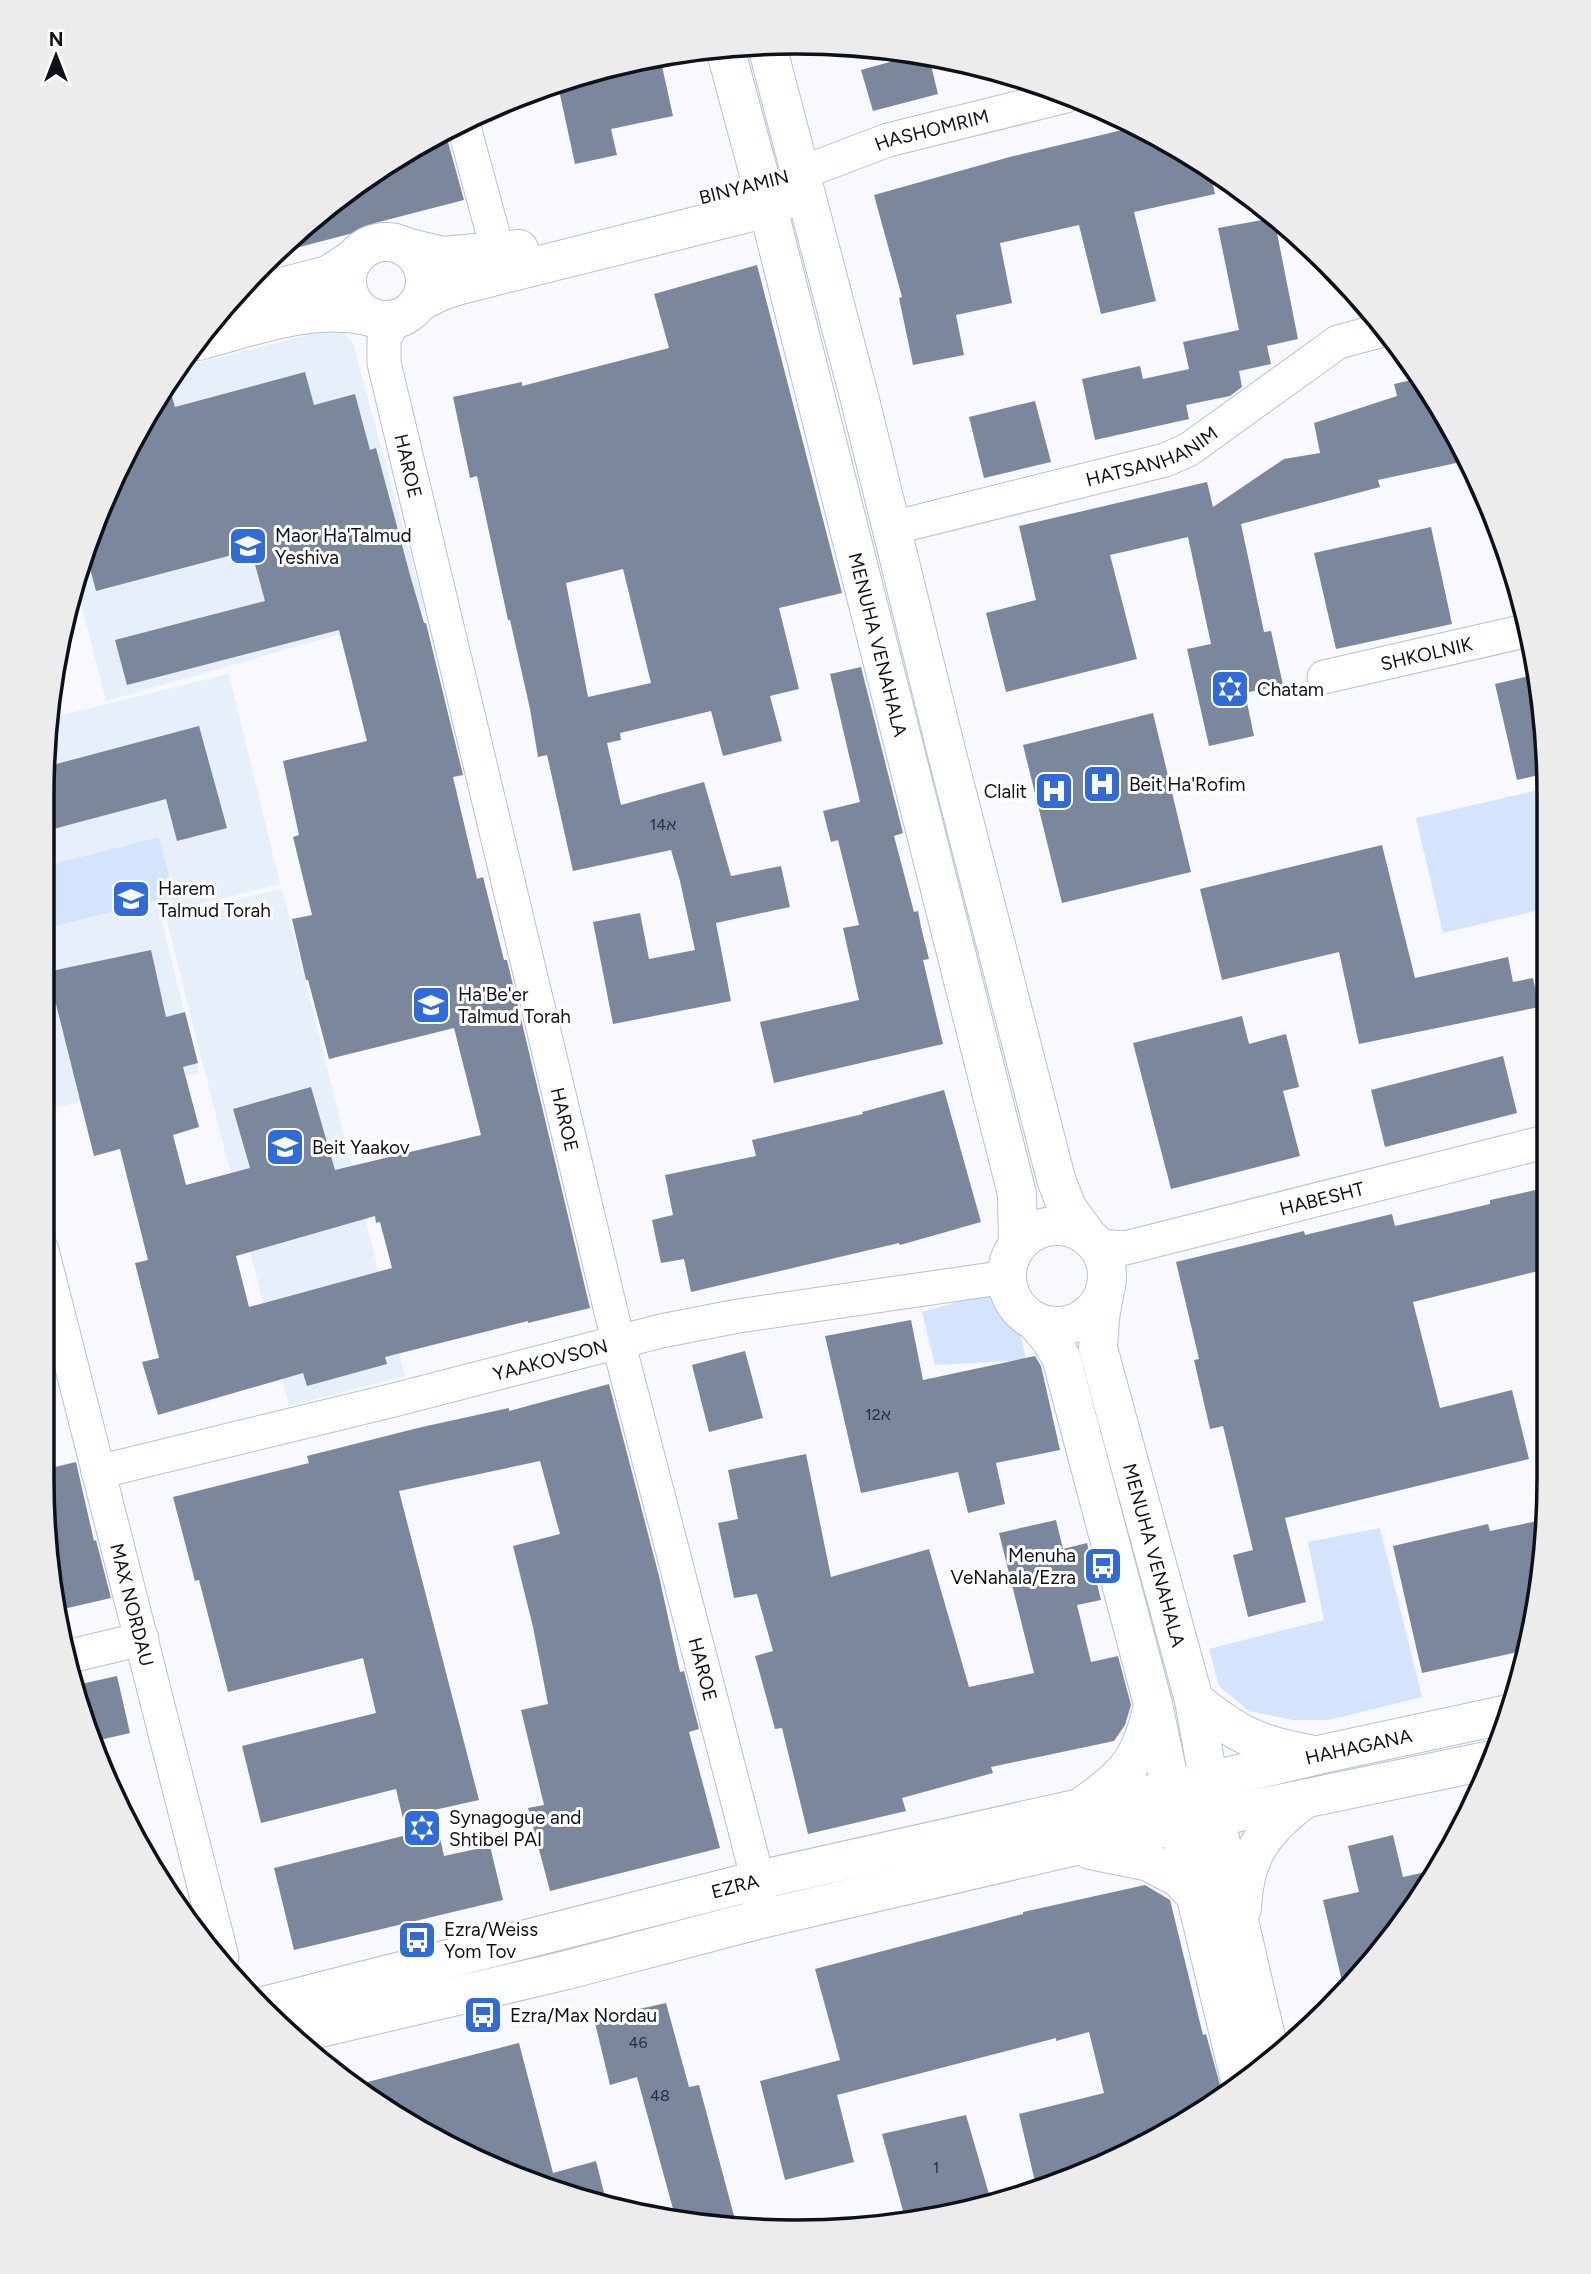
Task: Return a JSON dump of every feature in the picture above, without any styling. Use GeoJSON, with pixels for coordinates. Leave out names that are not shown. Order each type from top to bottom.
{"type":"FeatureCollection","features":[{"type":"Feature","properties":{"kind":"street"},"geometry":{"type":"LineString","coordinates":[[769,55],[802,173],[953,781],[1056,1179],[1067,1208],[1092,1240],[1106,1261],[1108,1278],[1104,1294],[1096,1309],[1083,1319],[1068,1325],[1051,1326],[1024,1314],[1009,1290],[1012,1261],[1036,1231],[1057,1225],[1092,1240]]}},
{"type":"Feature","properties":{"kind":"street","name":"MENUHA VENAHALA"},"geometry":{"type":"LineString","coordinates":[[728,58],[765,194],[1017,1194],[1012,1261]]}},
{"type":"Feature","properties":{"kind":"street","name":"HASHOMRIM"},"geometry":{"type":"LineString","coordinates":[[802,173],[888,140],[1050,100]]}},
{"type":"Feature","properties":{"kind":"street"},"geometry":{"type":"LineString","coordinates":[[466,132],[498,252]]}},
{"type":"Feature","properties":{"kind":"street","name":"BINYAMIN"},"geometry":{"type":"LineString","coordinates":[[393,313],[460,285],[765,194],[802,173]]}},
{"type":"Feature","properties":{"kind":"street","name":"BINYAMIN"},"geometry":{"type":"LineString","coordinates":[[405,247],[443,256],[498,252],[765,194]]}},
{"type":"Feature","properties":{"kind":"street"},"geometry":{"type":"LineString","coordinates":[[213,337],[303,314],[329,311],[393,313],[423,292],[425,278],[415,255],[405,247],[382,242],[371,245],[328,275],[249,295]]}},
{"type":"Feature","properties":{"kind":"street"},"geometry":{"type":"LineString","coordinates":[[353,259],[346,285],[357,308],[393,313]]}},
{"type":"Feature","properties":{"kind":"street","name":"HAROE"},"geometry":{"type":"LineString","coordinates":[[393,313],[384,340],[384,363],[618,1341],[758,1880],[761,1919]]}},
{"type":"Feature","properties":{"kind":"street","name":"HATSANHANIM"},"geometry":{"type":"LineString","coordinates":[[892,528],[1165,460],[1197,444],[1338,342],[1374,332]]}},
{"type":"Feature","properties":{"kind":"street","name":"SHKOLNIK"},"geometry":{"type":"LineString","coordinates":[[1324,677],[1518,632]]}},
{"type":"Feature","properties":{"kind":"street","name":"HABESHT"},"geometry":{"type":"LineString","coordinates":[[1092,1240],[1125,1248],[1537,1144]]}},
{"type":"Feature","properties":{"kind":"street","name":"YAAKOVSON"},"geometry":{"type":"LineString","coordinates":[[98,1472],[394,1400],[618,1341],[1012,1261]]}},
{"type":"Feature","properties":{"kind":"street","name":"MENUHA VENAHALA"},"geometry":{"type":"LineString","coordinates":[[1104,1294],[1098,1348],[1194,1700],[1193,1803]]}},
{"type":"Feature","properties":{"kind":"street","name":"MAX NORDAU"},"geometry":{"type":"LineString","coordinates":[[54,1303],[219,1944]]}},
{"type":"Feature","properties":{"kind":"street","name":"MENUHA VENAHALA"},"geometry":{"type":"LineString","coordinates":[[1035,1321],[1061,1357],[1153,1704],[1193,1803]]}},
{"type":"Feature","properties":{"kind":"street"},"geometry":{"type":"LineString","coordinates":[[76,1655],[142,1639]]}},
{"type":"Feature","properties":{"kind":"street"},"geometry":{"type":"LineString","coordinates":[[1194,1700],[1247,1738],[1286,1750],[1318,1755]]}},
{"type":"Feature","properties":{"kind":"street"},"geometry":{"type":"LineString","coordinates":[[1080,1808],[1112,1786],[1128,1768],[1146,1734],[1153,1704]]}},
{"type":"Feature","properties":{"kind":"street","name":"HAHAGANA"},"geometry":{"type":"LineString","coordinates":[[1193,1803],[1318,1755],[1497,1716]]}},
{"type":"Feature","properties":{"kind":"street"},"geometry":{"type":"LineString","coordinates":[[1193,1803],[1303,1800],[1480,1762]]}},
{"type":"Feature","properties":{"kind":"street"},"geometry":{"type":"LineString","coordinates":[[1241,1929],[1244,1881],[1254,1854],[1265,1833],[1280,1817],[1303,1800]]}},
{"type":"Feature","properties":{"kind":"street"},"geometry":{"type":"LineString","coordinates":[[1193,1803],[1198,1898],[1238,2073]]}},
{"type":"Feature","properties":{"kind":"street"},"geometry":{"type":"LineString","coordinates":[[1193,1803],[1241,1929],[1269,2049]]}},
{"type":"Feature","properties":{"kind":"street","name":"EZRA"},"geometry":{"type":"LineString","coordinates":[[272,2004],[758,1880],[1080,1808],[1193,1803]]}},
{"type":"Feature","properties":{"kind":"street","name":"EZRA"},"geometry":{"type":"LineString","coordinates":[[303,2032],[567,1970],[761,1919],[1067,1848],[1193,1803]]}},
{"type":"Feature","properties":{"kind":"street"},"geometry":{"type":"LineString","coordinates":[[1067,1848],[1102,1851],[1149,1862],[1179,1878],[1198,1898]]}},
{"type":"Feature","properties":{"kind":"shaded area","name":"Maor Ha'Talmud Yeshiva"},"geometry":{"type":"Polygon","coordinates":[[[339,327],[353,343],[425,610],[106,701],[81,602],[94,557],[131,468],[154,425],[193,364],[339,327]]]}},
{"type":"Feature","properties":{"kind":"shaded area","name":"Harem Talmud Torah"},"geometry":{"type":"Polygon","coordinates":[[[229,674],[280,884],[160,914],[199,1073],[54,1108],[54,796],[59,716],[229,674]]]}},
{"type":"Feature","properties":{"kind":"shaded area"},"geometry":{"type":"Polygon","coordinates":[[[1537,790],[1537,911],[1443,933],[1416,818],[1537,790]]]}},
{"type":"Feature","properties":{"kind":"shaded area"},"geometry":{"type":"Polygon","coordinates":[[[159,837],[174,896],[54,926],[54,864],[159,837]]]}},
{"type":"Feature","properties":{"kind":"shaded area","name":"Beit Yaakov"},"geometry":{"type":"Polygon","coordinates":[[[282,889],[405,1376],[289,1406],[166,917],[282,889]]]}},
{"type":"Feature","properties":{"kind":"shaded area"},"geometry":{"type":"Polygon","coordinates":[[[1010,1287],[1026,1360],[935,1365],[922,1312],[1010,1287]]]}},
{"type":"Feature","properties":{"kind":"shaded area"},"geometry":{"type":"Polygon","coordinates":[[[1380,1528],[1422,1697],[1329,1720],[1293,1720],[1249,1711],[1219,1686],[1209,1649],[1324,1620],[1308,1542],[1380,1528]]]}},
{"type":"Feature","properties":{"kind":"building"},"geometry":{"type":"Polygon","coordinates":[[[893,61],[931,67],[938,94],[873,111],[861,70],[893,61]]]}},
{"type":"Feature","properties":{"kind":"building"},"geometry":{"type":"Polygon","coordinates":[[[662,66],[673,116],[611,129],[617,155],[575,164],[560,93],[662,66]]]}},
{"type":"Feature","properties":{"kind":"building"},"geometry":{"type":"Polygon","coordinates":[[[1121,130],[1207,179],[1213,183],[1215,194],[1134,212],[1156,301],[1101,314],[1079,225],[1000,243],[1012,303],[956,315],[964,355],[913,365],[899,298],[902,297],[874,195],[1006,158],[1121,130]]]}},
{"type":"Feature","properties":{"kind":"building"},"geometry":{"type":"Polygon","coordinates":[[[448,142],[464,200],[375,223],[376,227],[296,248],[344,207],[384,179],[448,142]]]}},
{"type":"Feature","properties":{"kind":"building"},"geometry":{"type":"Polygon","coordinates":[[[1263,220],[1277,232],[1298,339],[1267,346],[1271,364],[1239,371],[1242,387],[1230,396],[1186,405],[1189,419],[1095,440],[1082,379],[1140,366],[1143,379],[1189,369],[1183,342],[1239,330],[1218,228],[1263,220]]]}},
{"type":"Feature","properties":{"kind":"building"},"geometry":{"type":"Polygon","coordinates":[[[757,265],[842,593],[779,608],[799,689],[770,696],[782,741],[723,756],[711,711],[620,733],[621,740],[607,743],[621,805],[704,782],[731,876],[781,866],[790,907],[716,923],[731,1001],[613,1024],[593,922],[640,913],[649,959],[695,950],[680,881],[671,850],[573,871],[547,755],[538,757],[530,709],[477,476],[470,478],[453,397],[522,382],[522,386],[669,348],[654,294],[757,265]],[[623,569],[566,583],[588,697],[651,683],[623,569]]]}},
{"type":"Feature","properties":{"kind":"building"},"geometry":{"type":"Polygon","coordinates":[[[305,372],[314,405],[355,394],[370,450],[376,448],[410,575],[426,623],[463,775],[453,777],[477,879],[483,877],[504,960],[507,960],[590,1308],[385,1357],[387,1364],[307,1386],[303,1373],[158,1415],[142,1362],[159,1358],[135,1263],[148,1260],[120,1149],[94,1156],[54,1004],[54,970],[151,950],[166,1017],[185,1012],[198,1063],[183,1067],[199,1127],[173,1135],[186,1185],[250,1168],[233,1109],[311,1087],[335,1170],[481,1135],[454,1028],[329,1059],[306,980],[292,919],[312,915],[293,837],[299,835],[283,761],[367,741],[339,630],[127,685],[115,640],[265,601],[251,550],[96,591],[90,569],[111,512],[131,468],[172,396],[175,407],[305,372]],[[375,1216],[236,1256],[249,1307],[392,1268],[380,1222],[376,1223],[375,1216]]]}},
{"type":"Feature","properties":{"kind":"building"},"geometry":{"type":"Polygon","coordinates":[[[1410,380],[1457,463],[1378,480],[1380,487],[1241,524],[1264,632],[1271,631],[1283,685],[1245,693],[1254,736],[1209,746],[1187,649],[1211,644],[1188,537],[1110,555],[1137,659],[1006,692],[986,613],[1036,600],[1019,526],[1207,482],[1213,507],[1284,459],[1320,453],[1314,423],[1397,396],[1394,384],[1410,380]]]}},
{"type":"Feature","properties":{"kind":"building"},"geometry":{"type":"Polygon","coordinates":[[[1035,401],[1051,462],[984,478],[969,417],[1035,401]]]}},
{"type":"Feature","properties":{"kind":"building"},"geometry":{"type":"Polygon","coordinates":[[[1431,527],[1452,624],[1336,649],[1314,553],[1431,527]]]}},
{"type":"Feature","properties":{"kind":"building"},"geometry":{"type":"Polygon","coordinates":[[[861,667],[903,833],[894,836],[914,912],[918,911],[929,959],[923,960],[943,1044],[774,1083],[760,1022],[859,1000],[843,928],[859,925],[838,840],[831,842],[823,811],[860,802],[830,674],[861,667]]]}},
{"type":"Feature","properties":{"kind":"building"},"geometry":{"type":"Polygon","coordinates":[[[1527,677],[1536,776],[1517,780],[1495,684],[1527,677]]]}},
{"type":"Feature","properties":{"kind":"building","name":"Beit Ha'Rofim"},"geometry":{"type":"Polygon","coordinates":[[[1153,713],[1191,872],[1062,903],[1023,745],[1153,713]]]}},
{"type":"Feature","properties":{"kind":"building"},"geometry":{"type":"Polygon","coordinates":[[[199,726],[227,828],[177,841],[166,799],[54,829],[55,764],[199,726]]]}},
{"type":"Feature","properties":{"kind":"building"},"geometry":{"type":"Polygon","coordinates":[[[1382,845],[1415,978],[1508,957],[1513,982],[1533,978],[1537,1007],[1359,1044],[1339,952],[1222,980],[1200,889],[1382,845]]]}},
{"type":"Feature","properties":{"kind":"building"},"geometry":{"type":"Polygon","coordinates":[[[1242,1016],[1249,1044],[1286,1034],[1299,1087],[1283,1091],[1300,1156],[1171,1189],[1133,1043],[1242,1016]]]}},
{"type":"Feature","properties":{"kind":"building"},"geometry":{"type":"Polygon","coordinates":[[[1503,1056],[1517,1113],[1385,1147],[1371,1090],[1503,1056]]]}},
{"type":"Feature","properties":{"kind":"building"},"geometry":{"type":"Polygon","coordinates":[[[944,1090],[981,1222],[900,1245],[899,1243],[691,1292],[684,1259],[661,1263],[652,1220],[673,1215],[665,1175],[756,1156],[752,1140],[863,1114],[862,1112],[944,1090]]]}},
{"type":"Feature","properties":{"kind":"building"},"geometry":{"type":"Polygon","coordinates":[[[1537,1190],[1537,1271],[1413,1302],[1440,1408],[1512,1390],[1529,1459],[1285,1518],[1306,1602],[1248,1617],[1233,1555],[1253,1550],[1223,1426],[1210,1429],[1194,1360],[1199,1359],[1176,1262],[1304,1231],[1305,1235],[1392,1214],[1395,1226],[1490,1204],[1490,1200],[1537,1190]]]}},
{"type":"Feature","properties":{"kind":"building"},"geometry":{"type":"Polygon","coordinates":[[[911,1320],[923,1380],[1035,1356],[1041,1366],[1060,1450],[996,1463],[1005,1504],[968,1513],[958,1472],[861,1493],[825,1336],[911,1320]]]}},
{"type":"Feature","properties":{"kind":"building"},"geometry":{"type":"Polygon","coordinates":[[[745,1351],[763,1418],[709,1432],[692,1365],[745,1351]]]}},
{"type":"Feature","properties":{"kind":"building"},"geometry":{"type":"Polygon","coordinates":[[[609,1384],[659,1576],[680,1672],[684,1671],[699,1729],[689,1732],[720,1848],[550,1891],[528,1808],[544,1805],[521,1710],[548,1704],[513,1546],[560,1534],[540,1461],[399,1491],[479,1800],[434,1810],[444,1856],[490,1846],[503,1900],[294,1950],[274,1868],[407,1835],[396,1789],[261,1823],[242,1746],[376,1713],[363,1658],[228,1692],[199,1580],[195,1581],[173,1497],[309,1463],[307,1456],[422,1427],[509,1408],[509,1411],[609,1384]]]}},
{"type":"Feature","properties":{"kind":"building"},"geometry":{"type":"Polygon","coordinates":[[[806,1454],[831,1577],[929,1549],[969,1687],[1034,1673],[999,1533],[1056,1520],[1063,1549],[1087,1543],[1101,1600],[1077,1605],[1091,1662],[1118,1656],[1131,1705],[1125,1725],[1114,1741],[991,1767],[993,1773],[902,1798],[906,1811],[808,1834],[782,1728],[775,1729],[755,1656],[773,1651],[757,1594],[734,1598],[718,1523],[738,1519],[728,1470],[806,1454]]]}},
{"type":"Feature","properties":{"kind":"building"},"geometry":{"type":"Polygon","coordinates":[[[76,1462],[94,1541],[96,1540],[111,1598],[66,1608],[56,1527],[54,1467],[76,1462]]]}},
{"type":"Feature","properties":{"kind":"building"},"geometry":{"type":"Polygon","coordinates":[[[1535,1521],[1523,1623],[1515,1653],[1422,1673],[1393,1546],[1488,1524],[1490,1531],[1535,1521]]]}},
{"type":"Feature","properties":{"kind":"building"},"geometry":{"type":"Polygon","coordinates":[[[117,1676],[130,1733],[102,1739],[84,1683],[117,1676]]]}},
{"type":"Feature","properties":{"kind":"building"},"geometry":{"type":"Polygon","coordinates":[[[1393,1835],[1403,1877],[1423,1873],[1384,1930],[1342,1979],[1323,1900],[1359,1892],[1348,1846],[1393,1835]]]}},
{"type":"Feature","properties":{"kind":"building"},"geometry":{"type":"Polygon","coordinates":[[[1145,1885],[1170,1900],[1203,2035],[1206,2034],[1220,2086],[1123,2143],[1035,2180],[1019,2114],[1104,2093],[1089,2032],[1056,2041],[1056,2038],[837,2095],[854,2162],[785,2180],[760,2081],[840,2060],[815,1969],[1023,1912],[1145,1885]]]}},
{"type":"Feature","properties":{"kind":"building"},"geometry":{"type":"Polygon","coordinates":[[[666,2003],[689,2087],[699,2085],[734,2217],[673,2209],[637,2077],[610,2085],[594,2019],[666,2003]]]}},
{"type":"Feature","properties":{"kind":"building"},"geometry":{"type":"Polygon","coordinates":[[[519,2043],[553,2173],[596,2161],[604,2194],[557,2180],[468,2143],[425,2120],[366,2082],[519,2043]]]}},
{"type":"Feature","properties":{"kind":"building"},"geometry":{"type":"Polygon","coordinates":[[[966,2115],[989,2193],[940,2206],[903,2211],[882,2134],[966,2115]]]}},
{"type":"Feature","properties":{"kind":"place","name":"Maor Ha'Talmud Yeshiva"},"geometry":{"type":"Point","coordinates":[248,546]}},
{"type":"Feature","properties":{"kind":"place","name":"Chatam"},"geometry":{"type":"Point","coordinates":[1230,689]}},
{"type":"Feature","properties":{"kind":"place","name":"Beit Ha'Rofim"},"geometry":{"type":"Point","coordinates":[1102,784]}},
{"type":"Feature","properties":{"kind":"place","name":"Clalit"},"geometry":{"type":"Point","coordinates":[1054,791]}},
{"type":"Feature","properties":{"kind":"place","name":"Harem Talmud Torah"},"geometry":{"type":"Point","coordinates":[131,899]}},
{"type":"Feature","properties":{"kind":"place","name":"Ha'Be'er Talmud Torah"},"geometry":{"type":"Point","coordinates":[431,1005]}},
{"type":"Feature","properties":{"kind":"place","name":"Beit Yaakov"},"geometry":{"type":"Point","coordinates":[285,1147]}},
{"type":"Feature","properties":{"kind":"place","name":"Menuha VeNahala/Ezra"},"geometry":{"type":"Point","coordinates":[1103,1566]}},
{"type":"Feature","properties":{"kind":"place","name":"Synagogue and Shtibel PAI"},"geometry":{"type":"Point","coordinates":[422,1828]}},
{"type":"Feature","properties":{"kind":"place","name":"Ezra/Weiss Yom Tov"},"geometry":{"type":"Point","coordinates":[417,1940]}},
{"type":"Feature","properties":{"kind":"place","name":"Ezra/Max Nordau"},"geometry":{"type":"Point","coordinates":[483,2015]}}]}
